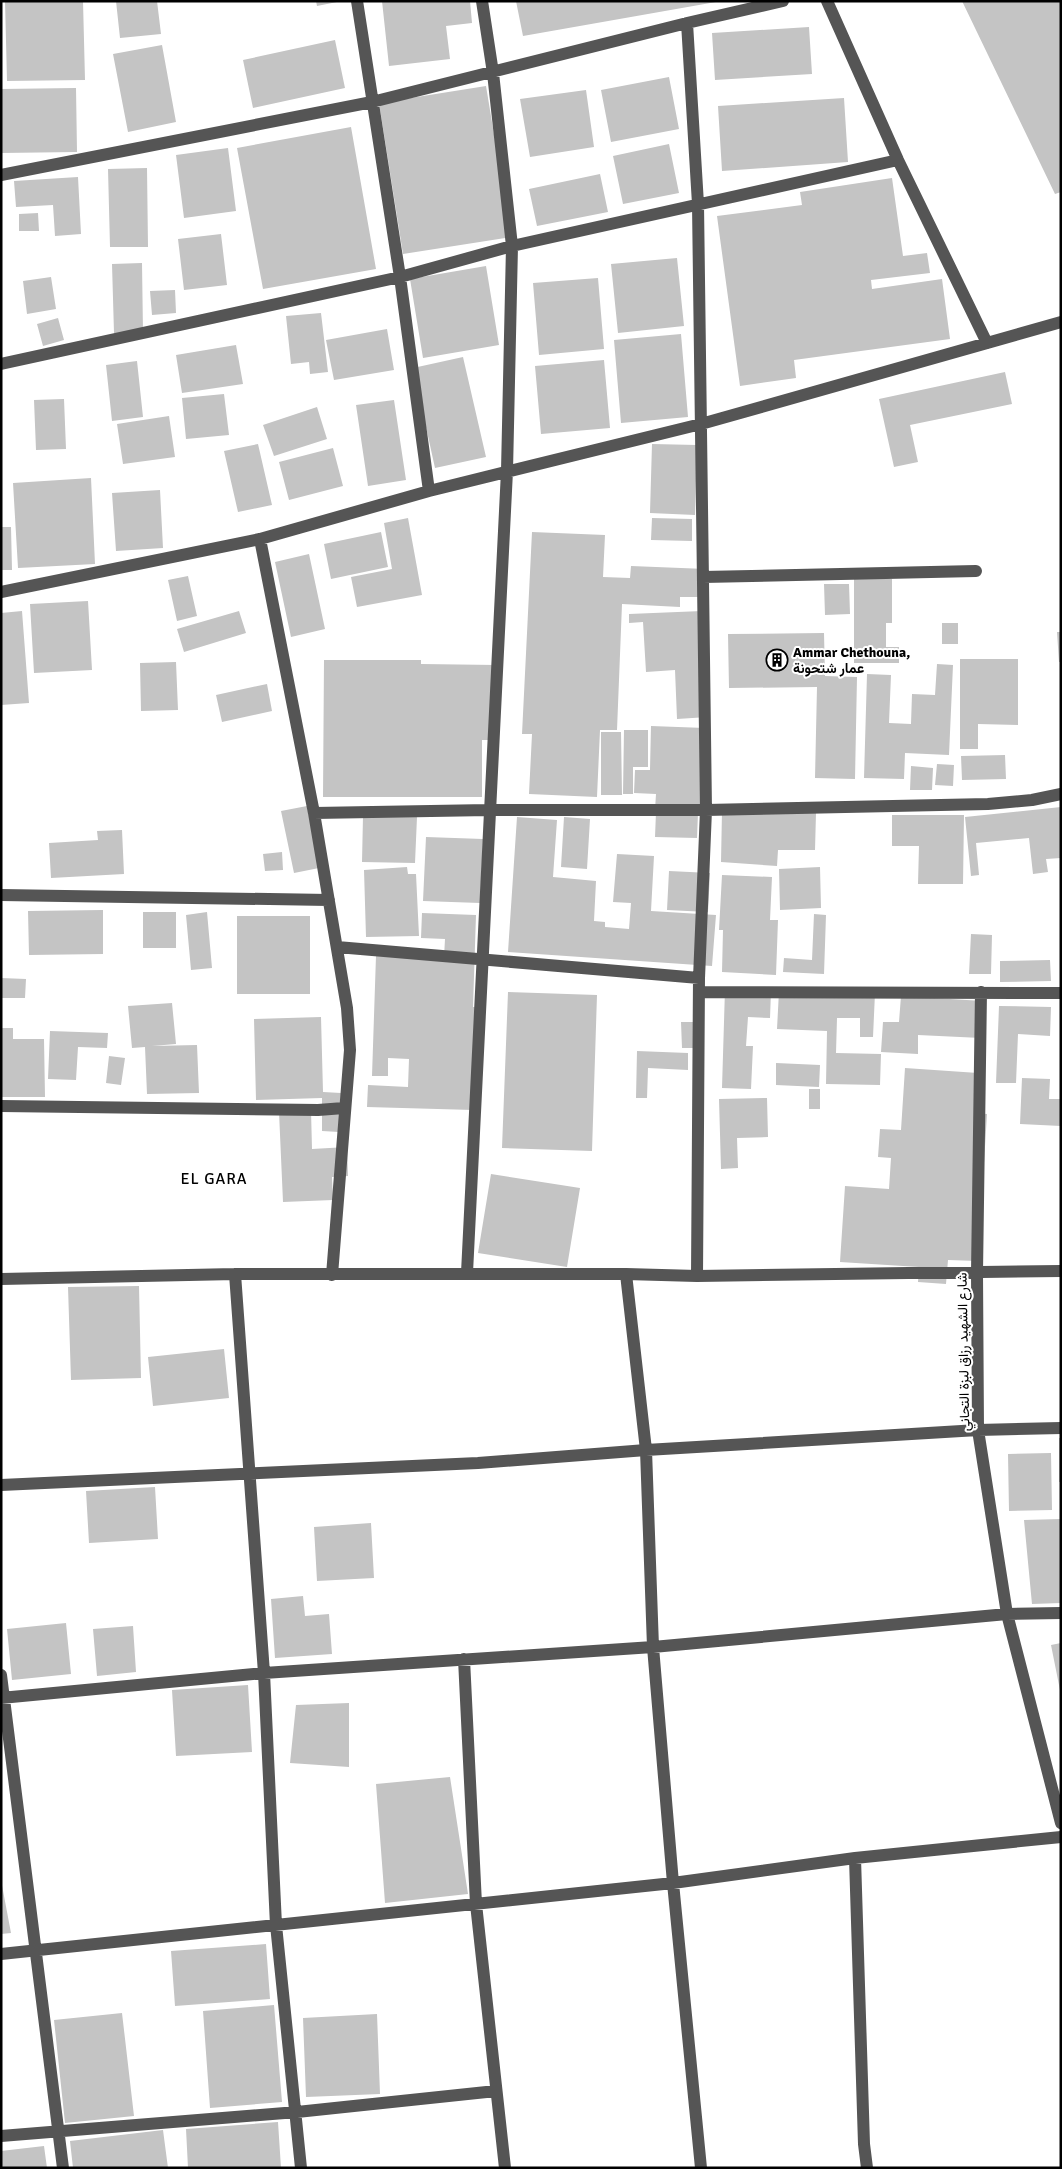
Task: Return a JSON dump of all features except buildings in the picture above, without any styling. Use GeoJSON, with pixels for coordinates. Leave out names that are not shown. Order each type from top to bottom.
{"type":"FeatureCollection","features":[{"type":"Feature","properties":{"kind":"street"},"geometry":{"type":"LineString","coordinates":[[356,1],[400,277],[429,491]]}},
{"type":"Feature","properties":{"kind":"street"},"geometry":{"type":"LineString","coordinates":[[467,1273],[507,471],[512,246],[493,73],[482,1]]}},
{"type":"Feature","properties":{"kind":"street"},"geometry":{"type":"LineString","coordinates":[[1,175],[372,102],[687,23],[783,1]]}},
{"type":"Feature","properties":{"kind":"street"},"geometry":{"type":"LineString","coordinates":[[826,1],[898,160],[987,343]]}},
{"type":"Feature","properties":{"kind":"street"},"geometry":{"type":"LineString","coordinates":[[687,23],[698,204],[706,810],[699,978],[697,1276]]}},
{"type":"Feature","properties":{"kind":"street"},"geometry":{"type":"LineString","coordinates":[[1,364],[400,277],[512,246],[898,160]]}},
{"type":"Feature","properties":{"kind":"street"},"geometry":{"type":"LineString","coordinates":[[1,592],[260,539],[429,491],[701,424],[1061,322]]}},
{"type":"Feature","properties":{"kind":"street"},"geometry":{"type":"LineString","coordinates":[[260,539],[314,813],[347,1008],[350,1050],[332,1275]]}},
{"type":"Feature","properties":{"kind":"street"},"geometry":{"type":"LineString","coordinates":[[703,577],[976,571]]}},
{"type":"Feature","properties":{"kind":"street"},"geometry":{"type":"LineString","coordinates":[[314,813],[489,810],[706,810],[988,804],[1032,800],[1061,794]]}},
{"type":"Feature","properties":{"kind":"street"},"geometry":{"type":"LineString","coordinates":[[1,895],[329,900]]}},
{"type":"Feature","properties":{"kind":"street"},"geometry":{"type":"LineString","coordinates":[[338,947],[699,978]]}},
{"type":"Feature","properties":{"kind":"street"},"geometry":{"type":"LineString","coordinates":[[699,992],[1061,993]]}},
{"type":"Feature","properties":{"kind":"street","name":"شارع الشهيد رزاق لبزة التجاني"},"geometry":{"type":"LineString","coordinates":[[981,992],[977,1273],[978,1430],[1007,1614],[1061,1823]]}},
{"type":"Feature","properties":{"kind":"street"},"geometry":{"type":"LineString","coordinates":[[1,1106],[318,1110],[344,1108]]}},
{"type":"Feature","properties":{"kind":"street"},"geometry":{"type":"LineString","coordinates":[[1,1279],[235,1274],[467,1273],[697,1276],[1061,1271]]}},
{"type":"Feature","properties":{"kind":"street"},"geometry":{"type":"LineString","coordinates":[[235,1274],[264,1673],[276,1925],[301,2168]]}},
{"type":"Feature","properties":{"kind":"street"},"geometry":{"type":"LineString","coordinates":[[626,1274],[646,1450],[653,1647],[673,1883],[701,2168]]}},
{"type":"Feature","properties":{"kind":"street"},"geometry":{"type":"LineString","coordinates":[[1,1485],[478,1463],[646,1450],[978,1430],[1061,1428]]}},
{"type":"Feature","properties":{"kind":"street"},"geometry":{"type":"LineString","coordinates":[[2,1698],[264,1673],[653,1647],[1007,1614],[1061,1613]]}},
{"type":"Feature","properties":{"kind":"street"},"geometry":{"type":"LineString","coordinates":[[464,1659],[476,1904],[505,2168]]}},
{"type":"Feature","properties":{"kind":"street"},"geometry":{"type":"LineString","coordinates":[[1,1676],[2,1698],[63,2168]]}},
{"type":"Feature","properties":{"kind":"street"},"geometry":{"type":"LineString","coordinates":[[1,1954],[673,1883],[855,1858],[1061,1837]]}},
{"type":"Feature","properties":{"kind":"street"},"geometry":{"type":"LineString","coordinates":[[855,1858],[864,2144],[867,2168]]}},
{"type":"Feature","properties":{"kind":"street"},"geometry":{"type":"LineString","coordinates":[[1,2136],[296,2112],[496,2091]]}},
{"type":"Feature","properties":{"kind":"place","name":"Ammar Chethouna, عمار شتحونة"},"geometry":{"type":"Point","coordinates":[777,660]}},
{"type":"Feature","properties":{"kind":"district","name":"EL GARA"},"geometry":{"type":"Point","coordinates":[214,1178]}}]}
